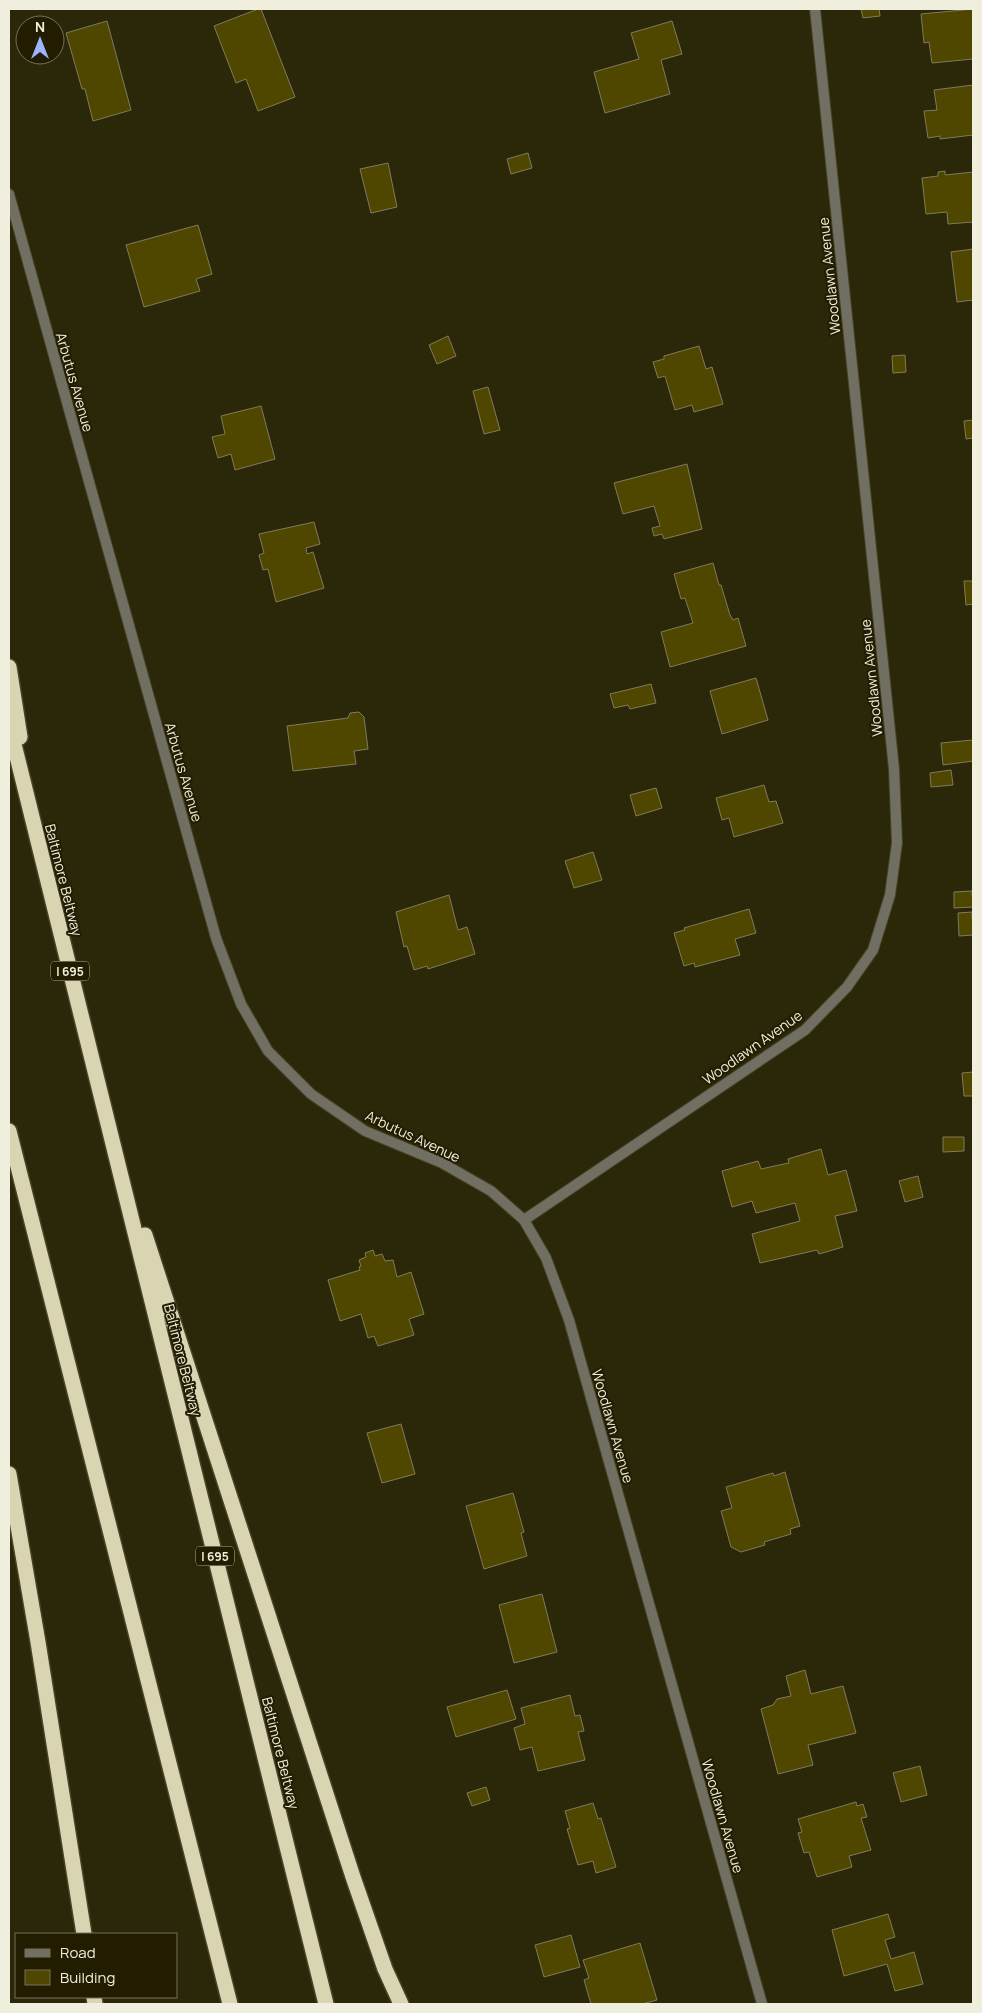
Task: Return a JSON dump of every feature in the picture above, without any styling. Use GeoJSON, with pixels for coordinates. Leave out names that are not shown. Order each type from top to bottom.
{"type":"FeatureCollection","features":[{"type":"Feature","properties":{"kind":"highway"},"geometry":{"type":"LineString","coordinates":[[9,667],[36,835]]}},
{"type":"Feature","properties":{"kind":"highway","name":"Baltimore Beltway"},"geometry":{"type":"LineString","coordinates":[[9,724],[326,2004]]}},
{"type":"Feature","properties":{"kind":"highway"},"geometry":{"type":"LineString","coordinates":[[104,1108],[353,1877],[385,1969],[401,2004]]}},
{"type":"Feature","properties":{"kind":"highway"},"geometry":{"type":"LineString","coordinates":[[9,1132],[230,2004]]}},
{"type":"Feature","properties":{"kind":"highway"},"geometry":{"type":"LineString","coordinates":[[9,1474],[38,1642],[84,1933]]}},
{"type":"Feature","properties":{"kind":"street","name":"Woodlawn Avenue"},"geometry":{"type":"LineString","coordinates":[[762,2004],[569,1320],[546,1258],[524,1220],[804,1030],[847,987],[873,950],[890,895],[897,843],[894,770],[815,9]]}},
{"type":"Feature","properties":{"kind":"street","name":"Arbutus Avenue"},"geometry":{"type":"LineString","coordinates":[[9,194],[216,938],[241,1004],[268,1051],[311,1094],[365,1130],[442,1163],[491,1191],[524,1220]]}},
{"type":"Feature","properties":{"kind":"building"},"geometry":{"type":"Polygon","coordinates":[[[261,9],[295,97],[258,111],[246,79],[236,83],[214,26],[261,9]]]}},
{"type":"Feature","properties":{"kind":"building"},"geometry":{"type":"Polygon","coordinates":[[[861,9],[879,9],[880,16],[863,18],[861,9]]]}},
{"type":"Feature","properties":{"kind":"building"},"geometry":{"type":"Polygon","coordinates":[[[973,9],[973,59],[932,63],[929,42],[924,43],[921,14],[973,9]]]}},
{"type":"Feature","properties":{"kind":"building"},"geometry":{"type":"Polygon","coordinates":[[[107,21],[131,110],[93,121],[85,89],[82,89],[66,33],[107,21]]]}},
{"type":"Feature","properties":{"kind":"building"},"geometry":{"type":"Polygon","coordinates":[[[672,21],[682,54],[661,60],[670,94],[605,113],[594,72],[639,59],[631,33],[672,21]]]}},
{"type":"Feature","properties":{"kind":"building"},"geometry":{"type":"Polygon","coordinates":[[[973,85],[973,135],[940,139],[940,136],[928,138],[924,111],[937,110],[934,90],[973,85]]]}},
{"type":"Feature","properties":{"kind":"building"},"geometry":{"type":"Polygon","coordinates":[[[528,153],[532,168],[511,174],[507,159],[528,153]]]}},
{"type":"Feature","properties":{"kind":"building"},"geometry":{"type":"Polygon","coordinates":[[[388,163],[397,207],[371,213],[360,169],[388,163]]]}},
{"type":"Feature","properties":{"kind":"building"},"geometry":{"type":"Polygon","coordinates":[[[945,171],[945,175],[973,172],[973,222],[948,224],[947,212],[926,214],[922,178],[938,176],[938,172],[945,171]]]}},
{"type":"Feature","properties":{"kind":"building"},"geometry":{"type":"Polygon","coordinates":[[[198,225],[212,274],[196,279],[200,291],[144,307],[126,245],[198,225]]]}},
{"type":"Feature","properties":{"kind":"building"},"geometry":{"type":"Polygon","coordinates":[[[973,249],[973,300],[957,302],[951,252],[973,249]]]}},
{"type":"Feature","properties":{"kind":"building"},"geometry":{"type":"Polygon","coordinates":[[[448,336],[456,356],[437,364],[429,345],[448,336]]]}},
{"type":"Feature","properties":{"kind":"building"},"geometry":{"type":"Polygon","coordinates":[[[699,346],[706,369],[712,367],[723,404],[694,412],[692,405],[675,410],[665,376],[658,378],[653,362],[664,359],[664,356],[699,346]]]}},
{"type":"Feature","properties":{"kind":"building"},"geometry":{"type":"Polygon","coordinates":[[[905,355],[906,372],[893,373],[892,356],[905,355]]]}},
{"type":"Feature","properties":{"kind":"building"},"geometry":{"type":"Polygon","coordinates":[[[488,387],[500,430],[484,434],[473,391],[488,387]]]}},
{"type":"Feature","properties":{"kind":"building"},"geometry":{"type":"Polygon","coordinates":[[[261,406],[275,459],[235,470],[231,454],[218,458],[212,437],[225,434],[221,416],[261,406]]]}},
{"type":"Feature","properties":{"kind":"building"},"geometry":{"type":"Polygon","coordinates":[[[973,420],[973,438],[966,439],[964,421],[973,420]]]}},
{"type":"Feature","properties":{"kind":"building"},"geometry":{"type":"Polygon","coordinates":[[[687,464],[702,529],[664,539],[662,534],[654,536],[652,528],[660,526],[654,506],[623,514],[614,483],[687,464]]]}},
{"type":"Feature","properties":{"kind":"building"},"geometry":{"type":"Polygon","coordinates":[[[314,522],[320,544],[306,548],[307,554],[313,552],[324,588],[276,602],[268,569],[263,570],[259,555],[264,553],[259,534],[314,522]]]}},
{"type":"Feature","properties":{"kind":"building"},"geometry":{"type":"Polygon","coordinates":[[[713,563],[730,615],[733,620],[738,618],[746,646],[670,667],[661,632],[693,623],[685,598],[681,599],[674,574],[713,563]]]}},
{"type":"Feature","properties":{"kind":"building"},"geometry":{"type":"Polygon","coordinates":[[[964,581],[973,581],[973,604],[966,605],[964,581]]]}},
{"type":"Feature","properties":{"kind":"building"},"geometry":{"type":"Polygon","coordinates":[[[756,678],[768,720],[722,734],[710,691],[756,678]]]}},
{"type":"Feature","properties":{"kind":"building"},"geometry":{"type":"Polygon","coordinates":[[[651,684],[656,703],[630,709],[628,705],[614,708],[610,694],[651,684]]]}},
{"type":"Feature","properties":{"kind":"building"},"geometry":{"type":"Polygon","coordinates":[[[359,712],[364,717],[368,749],[354,751],[356,764],[293,771],[287,726],[348,718],[350,713],[359,712]]]}},
{"type":"Feature","properties":{"kind":"building"},"geometry":{"type":"Polygon","coordinates":[[[973,740],[973,761],[943,765],[941,743],[973,740]]]}},
{"type":"Feature","properties":{"kind":"building"},"geometry":{"type":"Polygon","coordinates":[[[951,770],[953,785],[931,787],[930,773],[951,770]]]}},
{"type":"Feature","properties":{"kind":"building"},"geometry":{"type":"Polygon","coordinates":[[[764,785],[769,802],[776,801],[783,823],[734,837],[729,818],[722,820],[716,798],[764,785]]]}},
{"type":"Feature","properties":{"kind":"building"},"geometry":{"type":"Polygon","coordinates":[[[656,788],[662,808],[636,816],[630,795],[656,788]]]}},
{"type":"Feature","properties":{"kind":"building"},"geometry":{"type":"Polygon","coordinates":[[[593,852],[602,880],[574,888],[565,861],[593,852]]]}},
{"type":"Feature","properties":{"kind":"building"},"geometry":{"type":"Polygon","coordinates":[[[972,891],[973,907],[954,908],[954,892],[972,891]]]}},
{"type":"Feature","properties":{"kind":"building"},"geometry":{"type":"Polygon","coordinates":[[[449,895],[458,930],[467,927],[475,954],[428,969],[427,966],[414,970],[407,946],[404,947],[396,912],[449,895]]]}},
{"type":"Feature","properties":{"kind":"building"},"geometry":{"type":"Polygon","coordinates":[[[749,909],[756,933],[735,939],[740,955],[695,967],[694,963],[684,966],[674,933],[685,930],[684,928],[749,909]]]}},
{"type":"Feature","properties":{"kind":"building"},"geometry":{"type":"Polygon","coordinates":[[[972,912],[973,935],[959,936],[958,913],[972,912]]]}},
{"type":"Feature","properties":{"kind":"building"},"geometry":{"type":"Polygon","coordinates":[[[973,1072],[973,1096],[964,1096],[962,1073],[973,1072]]]}},
{"type":"Feature","properties":{"kind":"building"},"geometry":{"type":"Polygon","coordinates":[[[943,1137],[964,1137],[964,1151],[943,1152],[943,1137]]]}},
{"type":"Feature","properties":{"kind":"building"},"geometry":{"type":"Polygon","coordinates":[[[821,1149],[828,1175],[846,1170],[857,1211],[835,1216],[843,1247],[819,1254],[817,1250],[760,1263],[752,1234],[800,1221],[795,1203],[756,1213],[752,1201],[732,1207],[722,1171],[758,1161],[761,1169],[789,1163],[788,1159],[821,1149]]]}},
{"type":"Feature","properties":{"kind":"building"},"geometry":{"type":"Polygon","coordinates":[[[918,1176],[923,1197],[905,1202],[899,1181],[918,1176]]]}},
{"type":"Feature","properties":{"kind":"building"},"geometry":{"type":"Polygon","coordinates":[[[373,1250],[375,1256],[382,1254],[385,1261],[393,1260],[397,1277],[411,1272],[424,1314],[409,1319],[414,1335],[378,1346],[374,1336],[368,1338],[361,1314],[340,1321],[328,1280],[360,1270],[359,1260],[366,1257],[365,1253],[373,1250]]]}},
{"type":"Feature","properties":{"kind":"building"},"geometry":{"type":"Polygon","coordinates":[[[401,1424],[415,1474],[382,1483],[367,1433],[401,1424]]]}},
{"type":"Feature","properties":{"kind":"building"},"geometry":{"type":"Polygon","coordinates":[[[785,1472],[800,1526],[790,1529],[791,1534],[764,1542],[765,1545],[741,1552],[731,1547],[721,1511],[732,1508],[726,1487],[773,1473],[774,1476],[785,1472]]]}},
{"type":"Feature","properties":{"kind":"building"},"geometry":{"type":"Polygon","coordinates":[[[513,1493],[524,1532],[521,1533],[527,1556],[484,1569],[466,1506],[513,1493]]]}},
{"type":"Feature","properties":{"kind":"building"},"geometry":{"type":"Polygon","coordinates":[[[542,1594],[557,1652],[514,1663],[499,1605],[542,1594]]]}},
{"type":"Feature","properties":{"kind":"building"},"geometry":{"type":"Polygon","coordinates":[[[805,1670],[811,1694],[843,1686],[856,1733],[808,1745],[813,1765],[778,1774],[761,1709],[773,1705],[777,1699],[791,1696],[786,1676],[805,1670]]]}},
{"type":"Feature","properties":{"kind":"building"},"geometry":{"type":"Polygon","coordinates":[[[507,1690],[516,1719],[456,1737],[447,1707],[507,1690]]]}},
{"type":"Feature","properties":{"kind":"building"},"geometry":{"type":"Polygon","coordinates":[[[570,1695],[575,1716],[580,1715],[584,1731],[578,1732],[585,1760],[538,1771],[532,1747],[520,1750],[514,1728],[525,1724],[521,1708],[570,1695]]]}},
{"type":"Feature","properties":{"kind":"building"},"geometry":{"type":"Polygon","coordinates":[[[920,1766],[927,1795],[901,1802],[893,1773],[920,1766]]]}},
{"type":"Feature","properties":{"kind":"building"},"geometry":{"type":"Polygon","coordinates":[[[486,1787],[490,1800],[472,1806],[467,1793],[486,1787]]]}},
{"type":"Feature","properties":{"kind":"building"},"geometry":{"type":"Polygon","coordinates":[[[856,1802],[857,1806],[863,1804],[867,1817],[861,1818],[871,1850],[849,1856],[852,1867],[817,1877],[809,1852],[804,1853],[798,1833],[802,1832],[798,1819],[856,1802]]]}},
{"type":"Feature","properties":{"kind":"building"},"geometry":{"type":"Polygon","coordinates":[[[593,1803],[598,1819],[601,1818],[616,1867],[596,1873],[593,1861],[578,1865],[567,1829],[570,1828],[565,1811],[593,1803]]]}},
{"type":"Feature","properties":{"kind":"building"},"geometry":{"type":"Polygon","coordinates":[[[888,1914],[895,1937],[885,1940],[891,1959],[914,1952],[923,1984],[895,1991],[887,1964],[844,1976],[832,1930],[888,1914]]]}},
{"type":"Feature","properties":{"kind":"building"},"geometry":{"type":"Polygon","coordinates":[[[571,1935],[580,1967],[544,1977],[535,1945],[571,1935]]]}},
{"type":"Feature","properties":{"kind":"building"},"geometry":{"type":"Polygon","coordinates":[[[640,1943],[657,2000],[642,2004],[591,2004],[584,1980],[589,1978],[583,1960],[640,1943]]]}}]}
